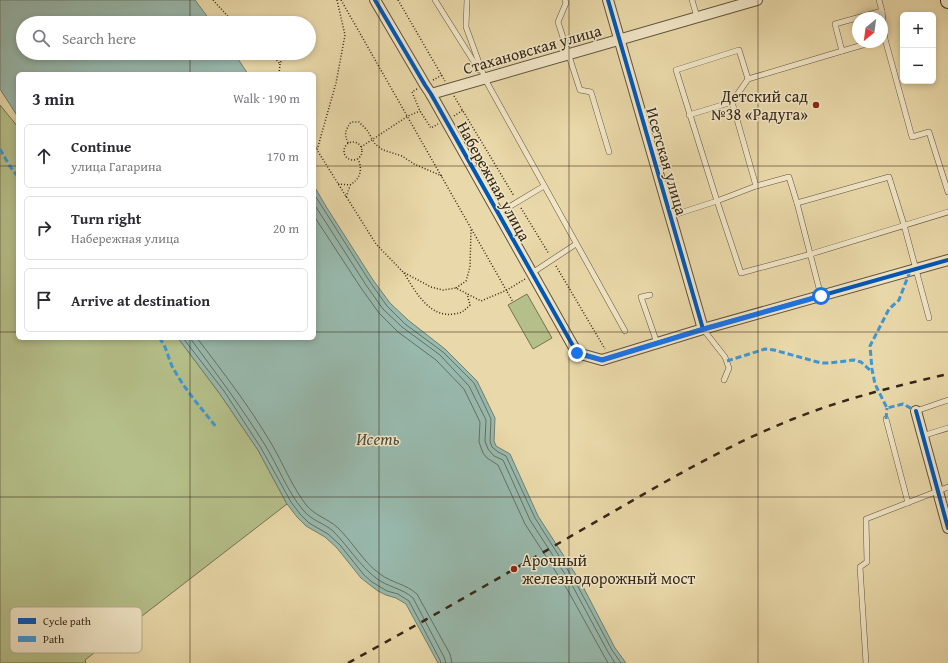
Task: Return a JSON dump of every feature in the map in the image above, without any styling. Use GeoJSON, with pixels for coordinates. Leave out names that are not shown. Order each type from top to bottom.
{"type":"FeatureCollection","features":[{"type":"Feature","properties":{"kind":"street","name":"Набережная улица"},"geometry":{"type":"LineString","coordinates":[[375,0],[431,94],[577,353],[604,355]]}},
{"type":"Feature","properties":{"kind":"street","name":"Исетская улица"},"geometry":{"type":"LineString","coordinates":[[608,0],[704,329]]}},
{"type":"Feature","properties":{"kind":"street","name":"Стахановская улица"},"geometry":{"type":"LineString","coordinates":[[431,94],[757,0]]}},
{"type":"Feature","properties":{"kind":"street"},"geometry":{"type":"LineString","coordinates":[[604,355],[657,343],[948,260]]}},
{"type":"Feature","properties":{"kind":"street"},"geometry":{"type":"LineString","coordinates":[[916,411],[948,528]]}},
{"type":"Feature","properties":{"kind":"lane"},"geometry":{"type":"LineString","coordinates":[[435,0],[484,79],[626,331]]}},
{"type":"Feature","properties":{"kind":"lane"},"geometry":{"type":"LineString","coordinates":[[467,0],[466,27],[484,79]]}},
{"type":"Feature","properties":{"kind":"lane"},"geometry":{"type":"LineString","coordinates":[[565,0],[566,3],[558,22],[580,90],[591,92],[609,152]]}},
{"type":"Feature","properties":{"kind":"lane"},"geometry":{"type":"LineString","coordinates":[[692,0],[697,17]]}},
{"type":"Feature","properties":{"kind":"lane"},"geometry":{"type":"LineString","coordinates":[[842,51],[834,24],[882,11],[879,0]]}},
{"type":"Feature","properties":{"kind":"lane"},"geometry":{"type":"LineString","coordinates":[[689,115],[732,102],[748,79],[852,48]]}},
{"type":"Feature","properties":{"kind":"lane"},"geometry":{"type":"LineString","coordinates":[[886,48],[912,137],[929,132],[948,192]]}},
{"type":"Feature","properties":{"kind":"lane"},"geometry":{"type":"LineString","coordinates":[[748,79],[739,50],[676,70],[740,273],[811,254],[948,212]]}},
{"type":"Feature","properties":{"kind":"lane"},"geometry":{"type":"LineString","coordinates":[[732,102],[756,186]]}},
{"type":"Feature","properties":{"kind":"lane"},"geometry":{"type":"LineString","coordinates":[[671,216],[756,186],[789,177],[811,254],[821,296]]}},
{"type":"Feature","properties":{"kind":"lane"},"geometry":{"type":"LineString","coordinates":[[797,203],[889,177],[904,225],[929,318]]}},
{"type":"Feature","properties":{"kind":"lane"},"geometry":{"type":"LineString","coordinates":[[499,213],[544,186]]}},
{"type":"Feature","properties":{"kind":"lane"},"geometry":{"type":"LineString","coordinates":[[533,274],[576,244]]}},
{"type":"Feature","properties":{"kind":"lane"},"geometry":{"type":"LineString","coordinates":[[650,295],[641,297],[657,343]]}},
{"type":"Feature","properties":{"kind":"lane"},"geometry":{"type":"LineString","coordinates":[[704,329],[726,357],[729,368],[724,380]]}},
{"type":"Feature","properties":{"kind":"lane"},"geometry":{"type":"LineString","coordinates":[[916,411],[948,400]]}},
{"type":"Feature","properties":{"kind":"lane"},"geometry":{"type":"LineString","coordinates":[[886,419],[908,502]]}},
{"type":"Feature","properties":{"kind":"lane"},"geometry":{"type":"LineString","coordinates":[[922,436],[948,428]]}},
{"type":"Feature","properties":{"kind":"lane"},"geometry":{"type":"LineString","coordinates":[[866,663],[860,567],[867,562],[866,519],[948,487]]}},
{"type":"Feature","properties":{"kind":"path"},"geometry":{"type":"LineString","coordinates":[[213,0],[228,16]]}},
{"type":"Feature","properties":{"kind":"path"},"geometry":{"type":"LineString","coordinates":[[337,0],[345,35],[336,83],[317,150],[376,244],[404,272],[417,294],[425,304],[436,311],[447,315],[463,312],[470,305],[467,294]]}},
{"type":"Feature","properties":{"kind":"path"},"geometry":{"type":"LineString","coordinates":[[341,0],[513,302]]}},
{"type":"Feature","properties":{"kind":"path"},"geometry":{"type":"LineString","coordinates":[[398,0],[552,260],[604,355]]}},
{"type":"Feature","properties":{"kind":"path"},"geometry":{"type":"LineString","coordinates":[[277,60],[280,64]]}},
{"type":"Feature","properties":{"kind":"path"},"geometry":{"type":"LineString","coordinates":[[279,72],[281,60]]}},
{"type":"Feature","properties":{"kind":"path"},"geometry":{"type":"LineString","coordinates":[[361,147],[408,116],[420,112]]}},
{"type":"Feature","properties":{"kind":"path"},"geometry":{"type":"LineString","coordinates":[[348,143],[345,130],[351,122],[358,122],[366,130],[375,144],[383,150],[402,156],[414,164],[442,176]]}},
{"type":"Feature","properties":{"kind":"path"},"geometry":{"type":"LineString","coordinates":[[353,142],[361,147],[362,152],[358,159],[352,160],[347,158],[344,154],[344,148],[348,143],[353,142]]}},
{"type":"Feature","properties":{"kind":"path"},"geometry":{"type":"LineString","coordinates":[[346,197],[350,186],[357,181],[361,172],[361,165],[358,159]]}},
{"type":"Feature","properties":{"kind":"path"},"geometry":{"type":"LineString","coordinates":[[338,184],[350,186]]}},
{"type":"Feature","properties":{"kind":"path"},"geometry":{"type":"LineString","coordinates":[[404,272],[431,287],[442,290],[456,288],[466,280],[470,267],[471,228]]}},
{"type":"Feature","properties":{"kind":"path"},"geometry":{"type":"LineString","coordinates":[[456,288],[481,301],[507,290],[533,274]]}},
{"type":"Feature","properties":{"kind":"green space"},"geometry":{"type":"Polygon","coordinates":[[[0,105],[16,125],[16,340],[180,340],[220,394],[258,450],[287,504],[142,616],[142,607],[10,607],[10,653],[94,653],[85,660],[86,663],[0,663],[0,105]]]}},
{"type":"Feature","properties":{"kind":"green space"},"geometry":{"type":"Polygon","coordinates":[[[527,294],[552,338],[533,349],[508,305],[527,294]]]}},
{"type":"Feature","properties":{"kind":"water"},"geometry":{"type":"Polygon","coordinates":[[[0,0],[195,0],[207,16],[16,16],[16,60],[239,60],[247,72],[16,72],[16,114],[0,89],[0,0]]]}},
{"type":"Feature","properties":{"kind":"water","name":"Исеть"},"geometry":{"type":"Polygon","coordinates":[[[316,189],[373,280],[390,303],[408,320],[445,349],[477,381],[495,418],[494,441],[496,446],[510,454],[538,516],[580,581],[615,648],[626,663],[438,663],[406,604],[396,598],[378,591],[361,578],[337,548],[325,537],[306,526],[297,517],[287,504],[258,450],[220,394],[180,340],[316,340],[316,189]]]}},
{"type":"Feature","properties":{"kind":"railway"},"geometry":{"type":"LineString","coordinates":[[348,663],[661,484],[739,443],[766,430],[831,405],[889,388],[948,374]]}},
{"type":"Feature","properties":{"kind":"marked path"},"geometry":{"type":"LineString","coordinates":[[0,149],[16,174]]}},
{"type":"Feature","properties":{"kind":"marked path"},"geometry":{"type":"LineString","coordinates":[[910,271],[899,300],[889,309],[870,346],[875,384],[887,408],[903,404],[916,411]]}},
{"type":"Feature","properties":{"kind":"marked path"},"geometry":{"type":"LineString","coordinates":[[161,340],[171,364],[183,384],[217,428]]}},
{"type":"Feature","properties":{"kind":"marked path"},"geometry":{"type":"LineString","coordinates":[[727,361],[765,349],[774,350],[821,363],[854,360],[861,362],[873,373]]}},
{"type":"Feature","properties":{"kind":"marked path"},"geometry":{"type":"LineString","coordinates":[[886,419],[887,408]]}},
{"type":"Feature","properties":{"kind":"cycle path"},"geometry":{"type":"LineString","coordinates":[[375,0],[431,94],[577,353],[602,360],[703,329],[948,260]]}},
{"type":"Feature","properties":{"kind":"cycle path"},"geometry":{"type":"LineString","coordinates":[[608,0],[703,329]]}},
{"type":"Feature","properties":{"kind":"cycle path"},"geometry":{"type":"LineString","coordinates":[[916,411],[948,528]]}},
{"type":"Feature","properties":{"kind":"place","name":"Детский сад №38 «Радуга»"},"geometry":{"type":"Point","coordinates":[816,105]}},
{"type":"Feature","properties":{"kind":"place","name":"Арочный железнодорожный мост"},"geometry":{"type":"Point","coordinates":[514,569]}},
{"type":"Feature","properties":{"kind":"route"},"geometry":{"type":"LineString","coordinates":[[577,353],[602,360],[821,296]]}}]}
